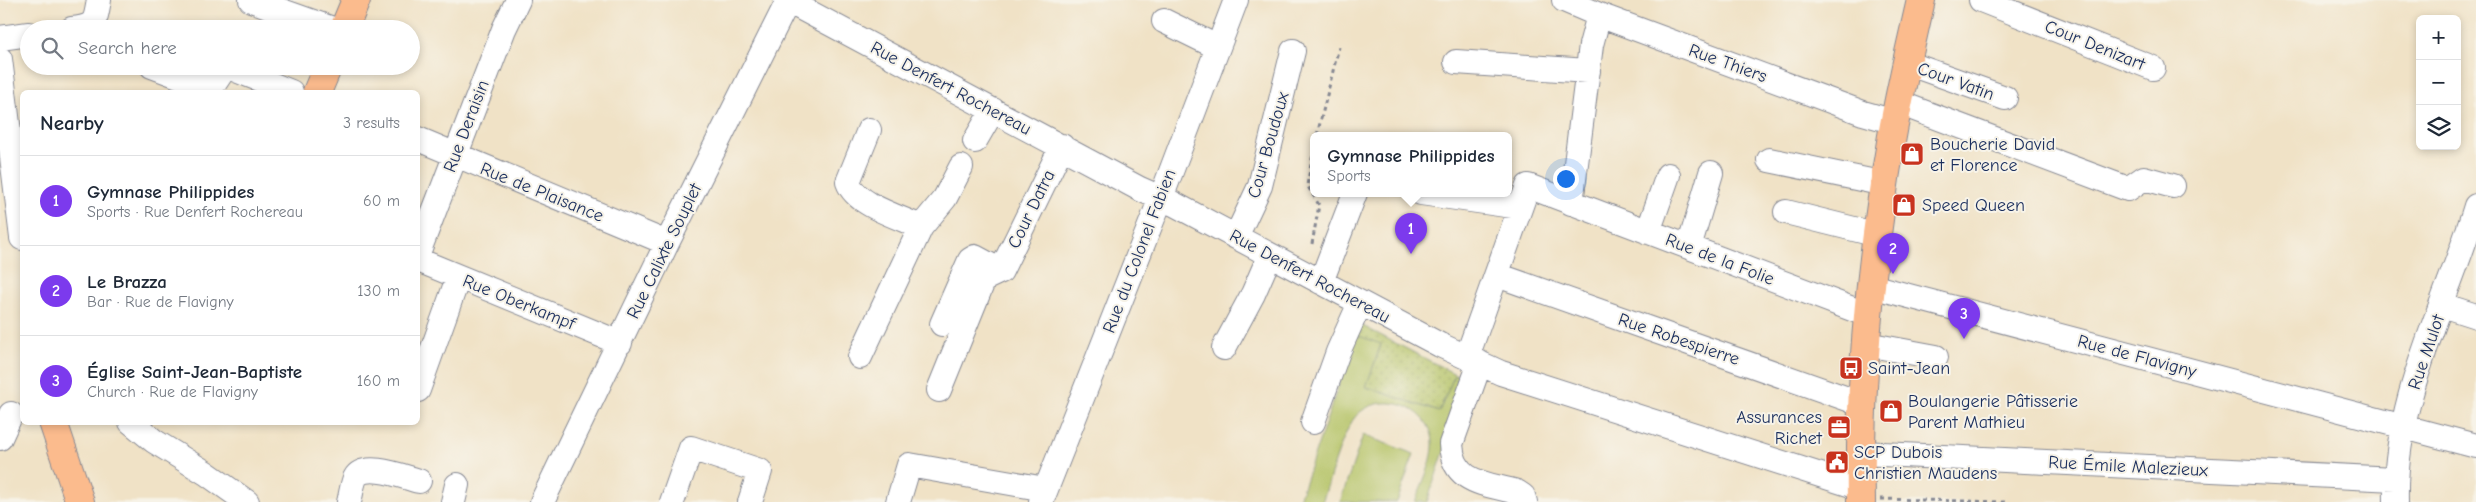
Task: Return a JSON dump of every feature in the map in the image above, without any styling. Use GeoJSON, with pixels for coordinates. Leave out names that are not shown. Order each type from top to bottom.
{"type":"FeatureCollection","features":[{"type":"Feature","properties":{"kind":"main road"},"geometry":{"type":"LineString","coordinates":[[348,20],[356,0]]}},
{"type":"Feature","properties":{"kind":"main road"},"geometry":{"type":"LineString","coordinates":[[1861,496],[1862,404],[1871,286],[1897,113],[1921,0]]}},
{"type":"Feature","properties":{"kind":"main road"},"geometry":{"type":"LineString","coordinates":[[318,90],[324,75]]}},
{"type":"Feature","properties":{"kind":"main road"},"geometry":{"type":"LineString","coordinates":[[54,425],[62,455],[80,502]]}},
{"type":"Feature","properties":{"kind":"street"},"geometry":{"type":"LineString","coordinates":[[96,20],[100,0]]}},
{"type":"Feature","properties":{"kind":"street"},"geometry":{"type":"LineString","coordinates":[[251,0],[308,20]]}},
{"type":"Feature","properties":{"kind":"street","name":"Rue Deraisin"},"geometry":{"type":"LineString","coordinates":[[420,248],[504,29],[518,0]]}},
{"type":"Feature","properties":{"kind":"street","name":"Rue du Colonel Fabien"},"geometry":{"type":"LineString","coordinates":[[1043,496],[1161,198],[1236,0]]}},
{"type":"Feature","properties":{"kind":"street","name":"Rue Thiers"},"geometry":{"type":"LineString","coordinates":[[1564,0],[1599,15],[1863,113],[1897,113],[2128,190],[2144,178],[2174,186]]}},
{"type":"Feature","properties":{"kind":"street","name":"Cour Denizart"},"geometry":{"type":"LineString","coordinates":[[1981,0],[2153,68]]}},
{"type":"Feature","properties":{"kind":"street","name":"Rue Denfert Rochereau"},"geometry":{"type":"LineString","coordinates":[[787,1],[1440,345],[1510,376],[1861,496]]}},
{"type":"Feature","properties":{"kind":"street","name":"Rue Calixte Souplet"},"geometry":{"type":"LineString","coordinates":[[542,502],[787,1]]}},
{"type":"Feature","properties":{"kind":"street"},"geometry":{"type":"LineString","coordinates":[[1571,203],[1588,71],[1599,15]]}},
{"type":"Feature","properties":{"kind":"street"},"geometry":{"type":"LineString","coordinates":[[1164,21],[1217,47]]}},
{"type":"Feature","properties":{"kind":"street"},"geometry":{"type":"LineString","coordinates":[[0,38],[20,35]]}},
{"type":"Feature","properties":{"kind":"street","name":"Cour Boudoux"},"geometry":{"type":"LineString","coordinates":[[1236,237],[1260,186],[1294,51]]}},
{"type":"Feature","properties":{"kind":"street"},"geometry":{"type":"LineString","coordinates":[[0,59],[7,177],[20,230]]}},
{"type":"Feature","properties":{"kind":"street"},"geometry":{"type":"LineString","coordinates":[[1456,62],[1588,71]]}},
{"type":"Feature","properties":{"kind":"street","name":"Cour Vatin"},"geometry":{"type":"LineString","coordinates":[[1907,63],[2005,98]]}},
{"type":"Feature","properties":{"kind":"street"},"geometry":{"type":"LineString","coordinates":[[176,75],[208,87],[214,84],[220,75]]}},
{"type":"Feature","properties":{"kind":"street"},"geometry":{"type":"LineString","coordinates":[[248,75],[286,90]]}},
{"type":"Feature","properties":{"kind":"street"},"geometry":{"type":"LineString","coordinates":[[975,141],[993,110]]}},
{"type":"Feature","properties":{"kind":"street"},"geometry":{"type":"LineString","coordinates":[[869,130],[848,182],[851,191],[860,199],[921,227]]}},
{"type":"Feature","properties":{"kind":"street","name":"Rue de Plaisance"},"geometry":{"type":"LineString","coordinates":[[420,140],[454,156],[667,243]]}},
{"type":"Feature","properties":{"kind":"street","name":"Cour Datra"},"geometry":{"type":"LineString","coordinates":[[1001,272],[1062,146]]}},
{"type":"Feature","properties":{"kind":"street"},"geometry":{"type":"LineString","coordinates":[[1769,160],[1885,184]]}},
{"type":"Feature","properties":{"kind":"street"},"geometry":{"type":"LineString","coordinates":[[860,356],[921,227],[945,198],[961,167]]}},
{"type":"Feature","properties":{"kind":"street"},"geometry":{"type":"LineString","coordinates":[[1689,248],[1711,173]]}},
{"type":"Feature","properties":{"kind":"street"},"geometry":{"type":"LineString","coordinates":[[1648,232],[1668,175]]}},
{"type":"Feature","properties":{"kind":"street","name":"Rue de la Folie"},"geometry":{"type":"LineString","coordinates":[[1520,207],[1528,186],[1868,315]]}},
{"type":"Feature","properties":{"kind":"street"},"geometry":{"type":"LineString","coordinates":[[1314,278],[1353,197]]}},
{"type":"Feature","properties":{"kind":"street"},"geometry":{"type":"LineString","coordinates":[[1449,197],[1520,207],[1497,274],[1451,444],[1451,457],[1458,471],[1467,477],[1517,492],[1523,496],[1525,502]]}},
{"type":"Feature","properties":{"kind":"street"},"geometry":{"type":"LineString","coordinates":[[1786,212],[1878,235]]}},
{"type":"Feature","properties":{"kind":"street","name":"Rue Mulot"},"geometry":{"type":"LineString","coordinates":[[2395,490],[2402,426],[2442,305],[2475,216]]}},
{"type":"Feature","properties":{"kind":"street"},"geometry":{"type":"LineString","coordinates":[[1224,348],[1253,294],[1270,255]]}},
{"type":"Feature","properties":{"kind":"street"},"geometry":{"type":"LineString","coordinates":[[942,324],[970,260],[974,257],[1001,272]]}},
{"type":"Feature","properties":{"kind":"street","name":"Rue Oberkampf"},"geometry":{"type":"LineString","coordinates":[[420,261],[620,343]]}},
{"type":"Feature","properties":{"kind":"street"},"geometry":{"type":"LineString","coordinates":[[939,390],[984,279],[1001,272]]}},
{"type":"Feature","properties":{"kind":"street","name":"Rue Robespierre"},"geometry":{"type":"LineString","coordinates":[[1497,274],[1862,404]]}},
{"type":"Feature","properties":{"kind":"street"},"geometry":{"type":"LineString","coordinates":[[420,384],[458,278]]}},
{"type":"Feature","properties":{"kind":"street","name":"Rue de Flavigny"},"geometry":{"type":"LineString","coordinates":[[1871,286],[2476,446]]}},
{"type":"Feature","properties":{"kind":"street"},"geometry":{"type":"LineString","coordinates":[[1313,422],[1338,352],[1360,303]]}},
{"type":"Feature","properties":{"kind":"street"},"geometry":{"type":"LineString","coordinates":[[2442,305],[2476,316]]}},
{"type":"Feature","properties":{"kind":"street"},"geometry":{"type":"LineString","coordinates":[[1866,344],[1936,357]]}},
{"type":"Feature","properties":{"kind":"street"},"geometry":{"type":"LineString","coordinates":[[0,438],[11,412]]}},
{"type":"Feature","properties":{"kind":"street"},"geometry":{"type":"LineString","coordinates":[[138,425],[154,441],[206,473],[247,502]]}},
{"type":"Feature","properties":{"kind":"street"},"geometry":{"type":"LineString","coordinates":[[672,502],[691,448],[760,471],[750,502]]}},
{"type":"Feature","properties":{"kind":"street","name":"Rue Émile Malezieux"},"geometry":{"type":"LineString","coordinates":[[1862,453],[2395,490]]}},
{"type":"Feature","properties":{"kind":"street"},"geometry":{"type":"LineString","coordinates":[[898,502],[909,465],[1043,496]]}},
{"type":"Feature","properties":{"kind":"street"},"geometry":{"type":"LineString","coordinates":[[349,502],[356,478],[361,472],[370,469],[420,481]]}},
{"type":"Feature","properties":{"kind":"path"},"geometry":{"type":"LineString","coordinates":[[1318,132],[1339,47]]}},
{"type":"Feature","properties":{"kind":"path"},"geometry":{"type":"LineString","coordinates":[[1310,170],[1307,185],[1310,190]]}},
{"type":"Feature","properties":{"kind":"path"},"geometry":{"type":"LineString","coordinates":[[1314,197],[1319,205],[1314,278]]}},
{"type":"Feature","properties":{"kind":"path"},"geometry":{"type":"LineString","coordinates":[[1861,496],[2006,502]]}},
{"type":"Feature","properties":{"kind":"green space"},"geometry":{"type":"Polygon","coordinates":[[[1359,324],[1455,374],[1439,412],[1366,387],[1381,345],[1356,335],[1359,324]]]}},
{"type":"Feature","properties":{"kind":"green space"},"geometry":{"type":"Polygon","coordinates":[[[1356,335],[1381,344],[1366,387],[1439,412],[1455,374],[1468,380],[1427,502],[1415,502],[1431,461],[1433,447],[1431,434],[1426,422],[1417,413],[1406,407],[1394,403],[1381,403],[1369,407],[1358,414],[1352,421],[1337,455],[1322,502],[1298,502],[1356,335]]]}},
{"type":"Feature","properties":{"kind":"green space"},"geometry":{"type":"Polygon","coordinates":[[[1363,435],[1414,454],[1397,502],[1340,502],[1363,435]]]}},
{"type":"Feature","properties":{"kind":"place","name":"Boucherie David et Florence"},"geometry":{"type":"Point","coordinates":[1912,154]}},
{"type":"Feature","properties":{"kind":"place","name":"Speed Queen"},"geometry":{"type":"Point","coordinates":[1904,205]}},
{"type":"Feature","properties":{"kind":"place","name":"Gymnase Philippides"},"geometry":{"type":"Point","coordinates":[1411,254]}},
{"type":"Feature","properties":{"kind":"place","name":"Le Brazza"},"geometry":{"type":"Point","coordinates":[1893,274]}},
{"type":"Feature","properties":{"kind":"place","name":"Église Saint-Jean-Baptiste"},"geometry":{"type":"Point","coordinates":[1964,339]}},
{"type":"Feature","properties":{"kind":"place","name":"Saint-Jean"},"geometry":{"type":"Point","coordinates":[1851,368]}},
{"type":"Feature","properties":{"kind":"place","name":"Boulangerie Pâtisserie Parent Mathieu"},"geometry":{"type":"Point","coordinates":[1891,411]}},
{"type":"Feature","properties":{"kind":"place","name":"Assurances Richet"},"geometry":{"type":"Point","coordinates":[1839,427]}},
{"type":"Feature","properties":{"kind":"place","name":"SCP Dubois Christien Maudens"},"geometry":{"type":"Point","coordinates":[1837,462]}}]}
